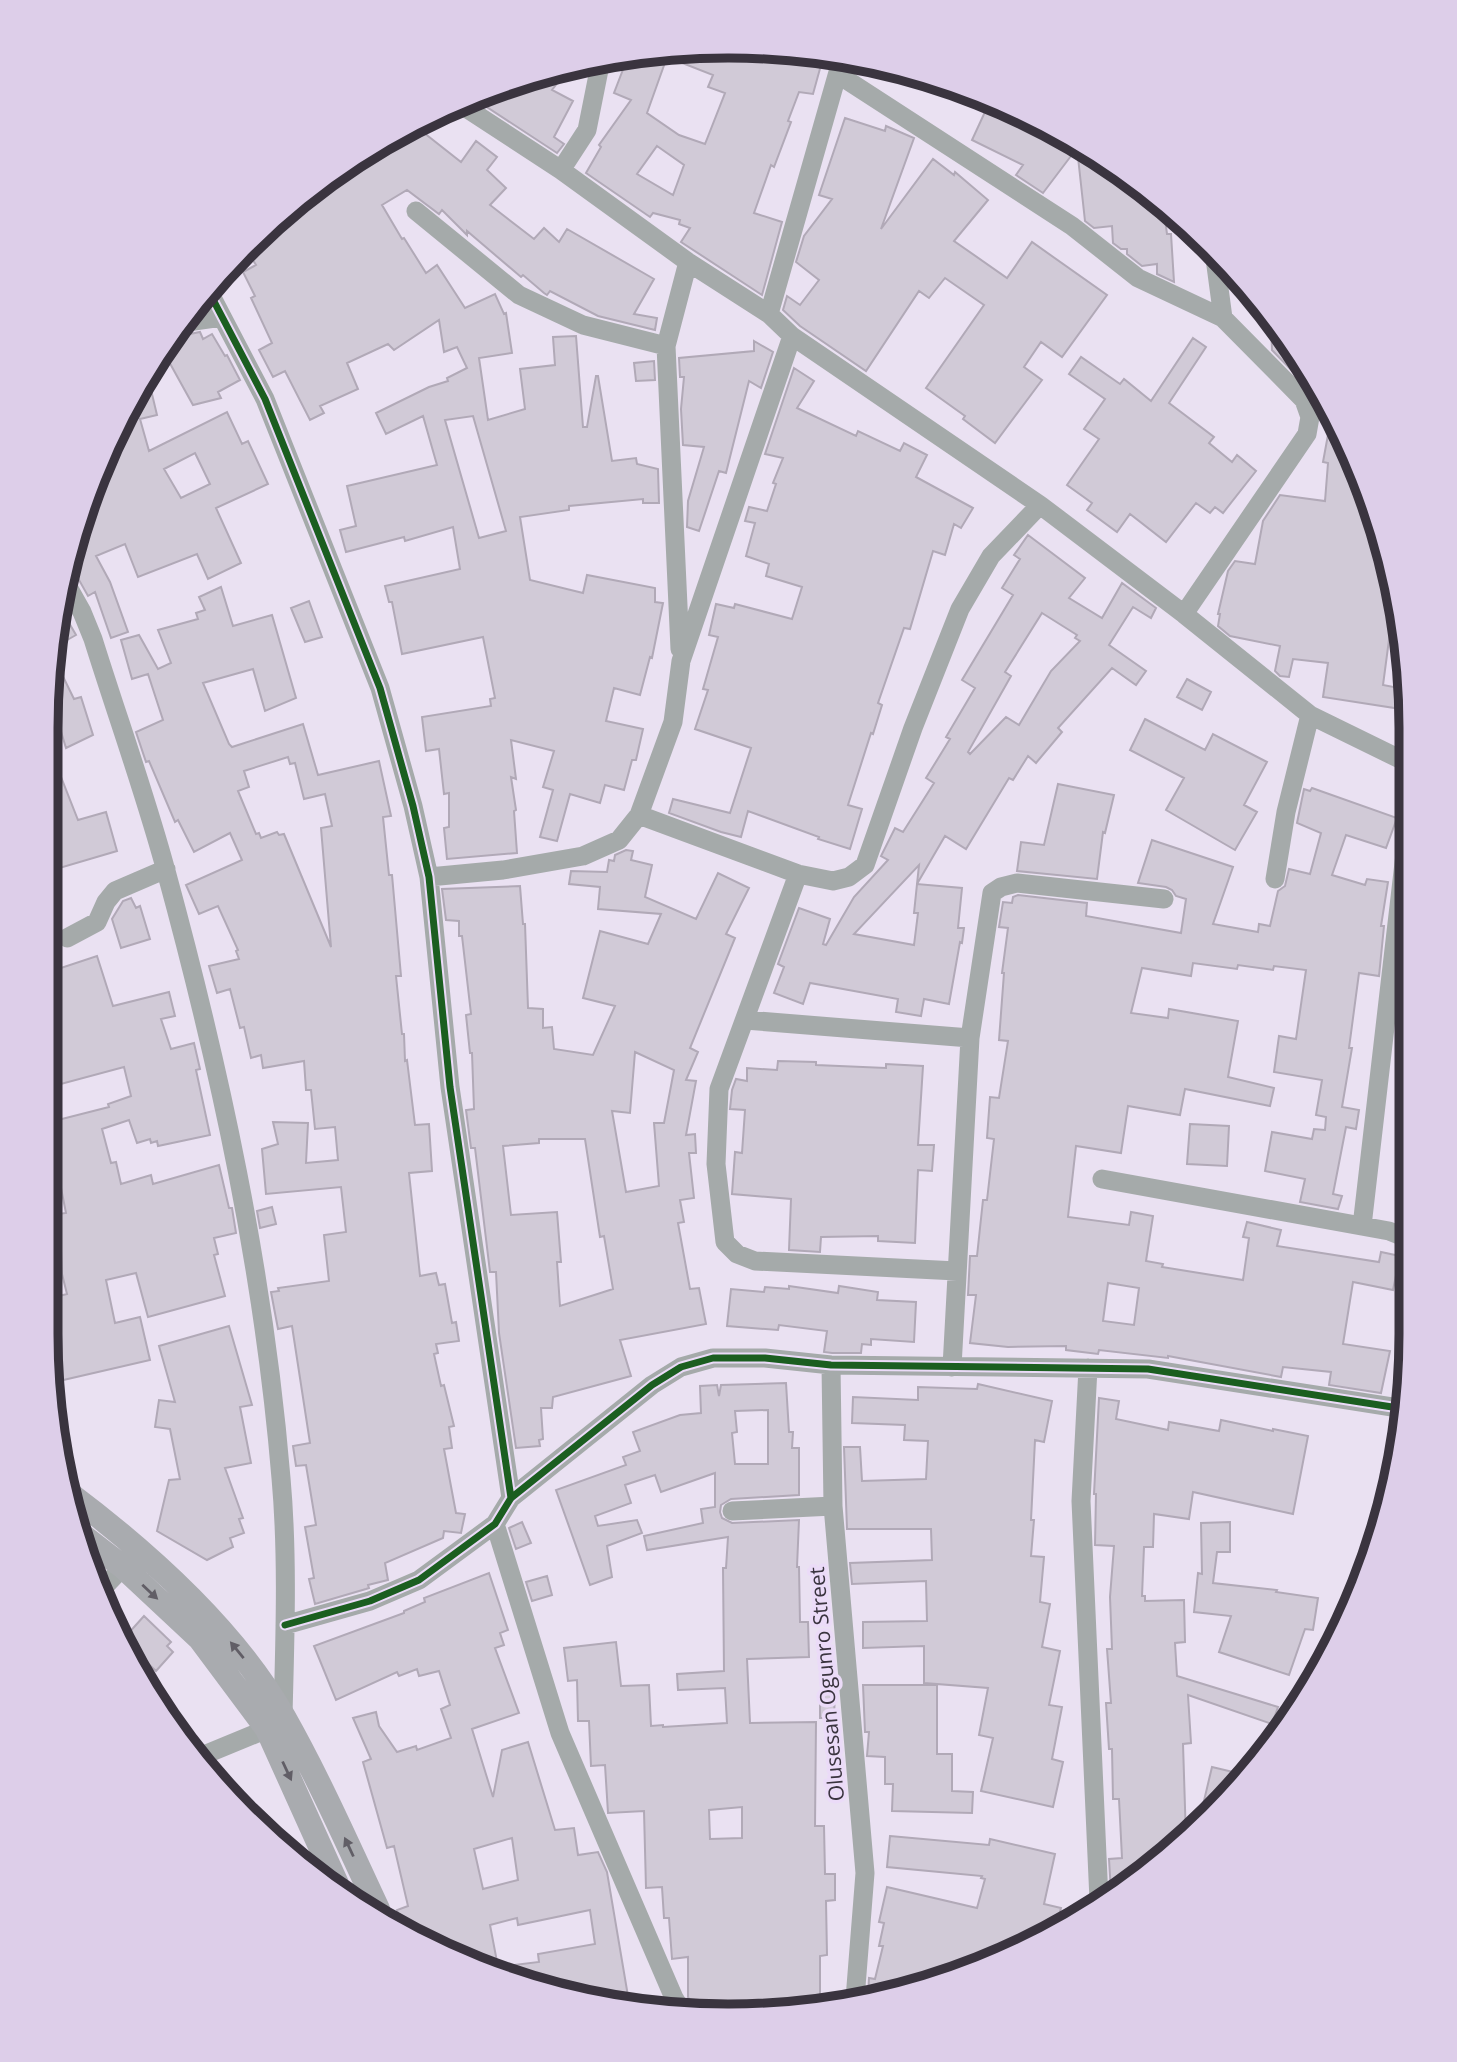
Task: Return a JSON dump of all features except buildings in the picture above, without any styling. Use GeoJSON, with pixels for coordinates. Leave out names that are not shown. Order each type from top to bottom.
{"type":"FeatureCollection","features":[{"type":"Feature","properties":{"kind":"main road"},"geometry":{"type":"LineString","coordinates":[[80,1502],[166,1573],[238,1650],[374,1902]]}},
{"type":"Feature","properties":{"kind":"main road"},"geometry":{"type":"LineString","coordinates":[[91,1542],[123,1567],[200,1639],[275,1722],[335,1876]]}},
{"type":"Feature","properties":{"kind":"street"},"geometry":{"type":"LineString","coordinates":[[769,314],[840,67]]}},
{"type":"Feature","properties":{"kind":"street"},"geometry":{"type":"LineString","coordinates":[[841,68],[1072,226],[1138,278],[1223,318],[1304,400],[1310,417],[1307,434],[1184,614]]}},
{"type":"Feature","properties":{"kind":"street"},"geometry":{"type":"LineString","coordinates":[[562,170],[587,130],[599,71]]}},
{"type":"Feature","properties":{"kind":"street"},"geometry":{"type":"LineString","coordinates":[[469,110],[562,170],[688,262],[769,314],[792,336],[1040,505],[1184,614],[1310,715],[1399,759]]}},
{"type":"Feature","properties":{"kind":"street"},"geometry":{"type":"LineString","coordinates":[[416,211],[519,295],[583,325],[666,346]]}},
{"type":"Feature","properties":{"kind":"street"},"geometry":{"type":"LineString","coordinates":[[429,877],[503,870],[583,856],[619,840],[639,815],[673,722],[681,661],[666,346],[688,262]]}},
{"type":"Feature","properties":{"kind":"street"},"geometry":{"type":"LineString","coordinates":[[1215,267],[1223,318]]}},
{"type":"Feature","properties":{"kind":"street"},"geometry":{"type":"LineString","coordinates":[[213,299],[265,399],[380,688],[412,806],[429,877],[450,1087],[511,1498]]}},
{"type":"Feature","properties":{"kind":"street"},"geometry":{"type":"LineString","coordinates":[[195,321],[222,317]]}},
{"type":"Feature","properties":{"kind":"street"},"geometry":{"type":"LineString","coordinates":[[681,661],[792,336]]}},
{"type":"Feature","properties":{"kind":"street"},"geometry":{"type":"LineString","coordinates":[[639,815],[798,874],[833,881],[849,877],[865,865],[913,727],[960,609],[991,556],[1040,505]]}},
{"type":"Feature","properties":{"kind":"street"},"geometry":{"type":"LineString","coordinates":[[72,594],[93,639],[166,869],[194,975],[256,1266],[282,1480],[285,1625],[275,1722],[206,1754]]}},
{"type":"Feature","properties":{"kind":"street"},"geometry":{"type":"LineString","coordinates":[[1275,879],[1286,812],[1310,715]]}},
{"type":"Feature","properties":{"kind":"street"},"geometry":{"type":"LineString","coordinates":[[66,938],[97,922],[106,902],[115,891],[166,869]]}},
{"type":"Feature","properties":{"kind":"street"},"geometry":{"type":"LineString","coordinates":[[798,874],[719,1089],[716,1164],[725,1242],[737,1254],[755,1261],[957,1271]]}},
{"type":"Feature","properties":{"kind":"street"},"geometry":{"type":"LineString","coordinates":[[952,1367],[970,1038],[992,893],[1001,887],[1017,883],[1164,899]]}},
{"type":"Feature","properties":{"kind":"street"},"geometry":{"type":"LineString","coordinates":[[1362,1226],[1399,906]]}},
{"type":"Feature","properties":{"kind":"street"},"geometry":{"type":"LineString","coordinates":[[745,1020],[970,1038]]}},
{"type":"Feature","properties":{"kind":"street"},"geometry":{"type":"LineString","coordinates":[[1102,1179],[1399,1235]]}},
{"type":"Feature","properties":{"kind":"street"},"geometry":{"type":"LineString","coordinates":[[285,1625],[370,1601],[419,1580],[495,1524],[511,1498],[652,1385],[681,1367],[713,1358],[831,1365],[1148,1369],[1395,1412]]}},
{"type":"Feature","properties":{"kind":"street","name":"Olusesan Ogunro Street"},"geometry":{"type":"LineString","coordinates":[[831,1365],[833,1506],[865,1873],[856,1992]]}},
{"type":"Feature","properties":{"kind":"street"},"geometry":{"type":"LineString","coordinates":[[1088,1368],[1081,1501],[1099,1892]]}},
{"type":"Feature","properties":{"kind":"street"},"geometry":{"type":"LineString","coordinates":[[732,1511],[833,1506]]}},
{"type":"Feature","properties":{"kind":"street"},"geometry":{"type":"LineString","coordinates":[[495,1524],[560,1733],[677,2002]]}},
{"type":"Feature","properties":{"kind":"street"},"geometry":{"type":"LineString","coordinates":[[106,1584],[123,1567]]}},
{"type":"Feature","properties":{"kind":"cycle path"},"geometry":{"type":"LineString","coordinates":[[213,299],[265,399],[380,688],[413,806],[429,877],[450,1087],[511,1498]]}},
{"type":"Feature","properties":{"kind":"cycle path"},"geometry":{"type":"LineString","coordinates":[[285,1625],[370,1601],[419,1580],[495,1524],[511,1498],[652,1385],[681,1367],[713,1358],[765,1358],[831,1365],[1148,1369],[1395,1407]]}}]}
